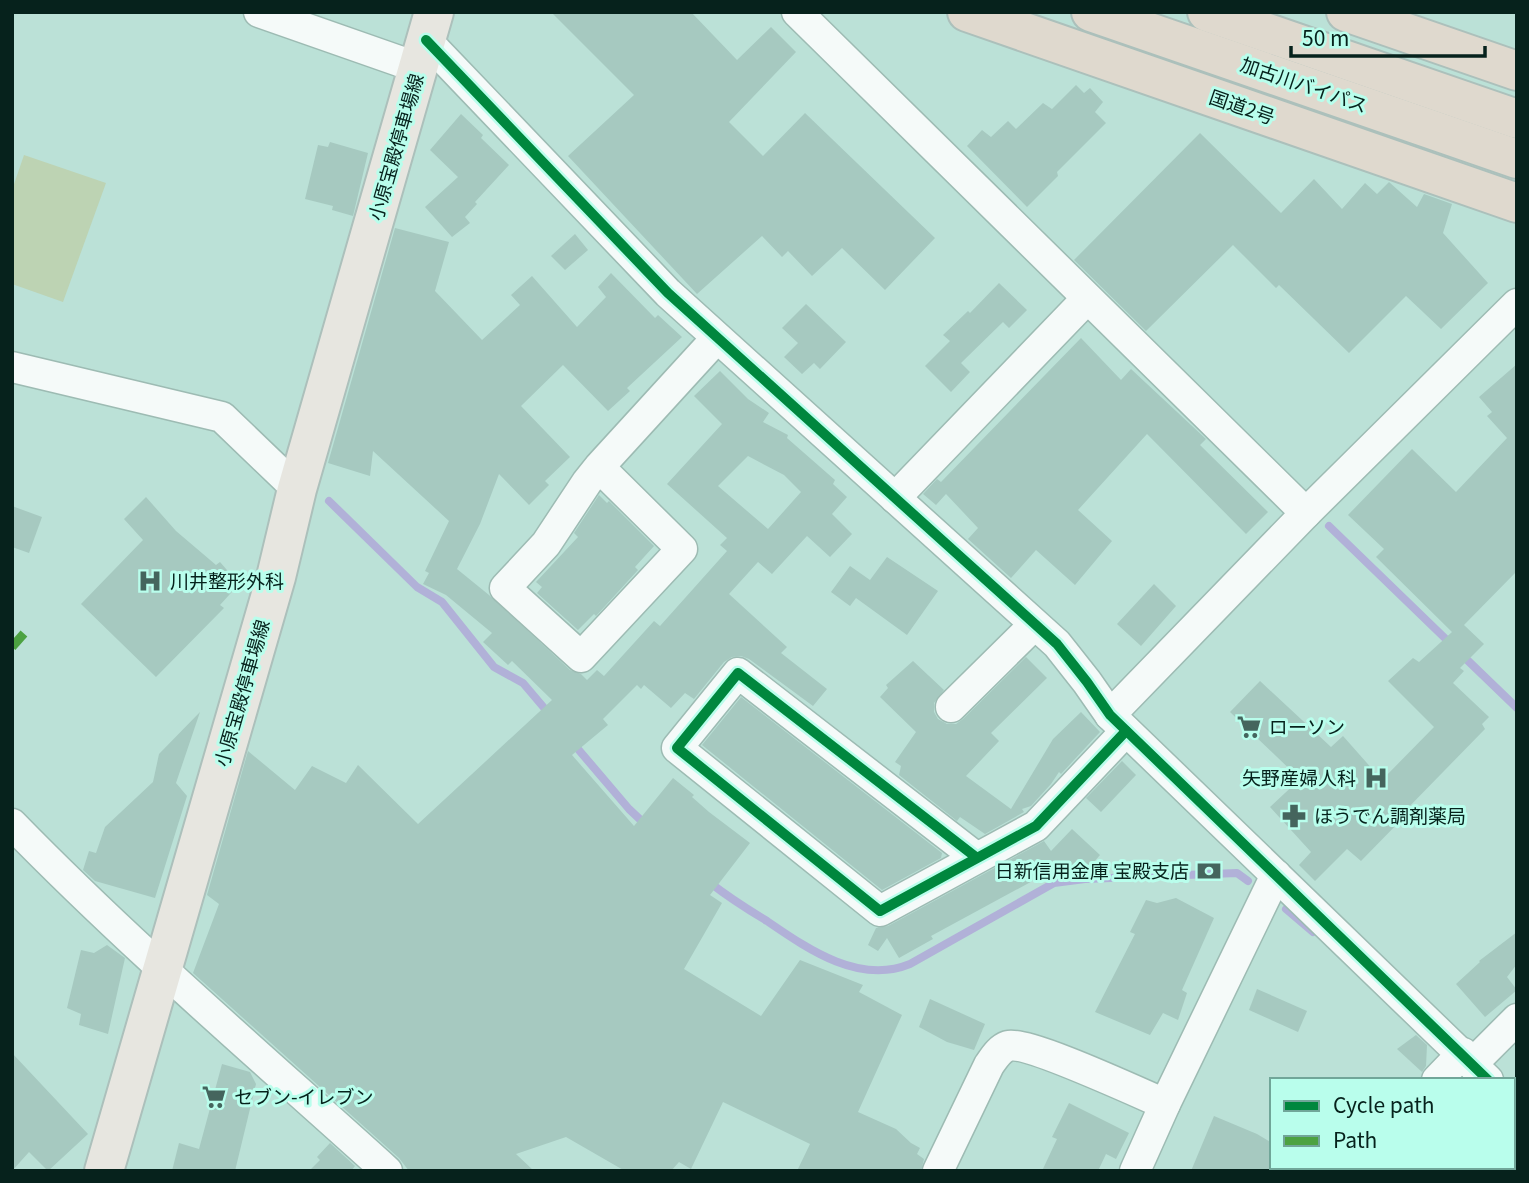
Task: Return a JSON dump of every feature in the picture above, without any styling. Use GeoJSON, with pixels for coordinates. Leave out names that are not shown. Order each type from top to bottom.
{"type":"FeatureCollection","features":[{"type":"Feature","properties":{"kind":"highway","name":"国道2号"},"geometry":{"type":"LineString","coordinates":[[967,12],[1517,203]]}},
{"type":"Feature","properties":{"kind":"highway","name":"加古川バイパス"},"geometry":{"type":"LineString","coordinates":[[1091,12],[1517,159]]}},
{"type":"Feature","properties":{"kind":"highway","name":"加古川バイパス"},"geometry":{"type":"LineString","coordinates":[[1207,12],[1517,119]]}},
{"type":"Feature","properties":{"kind":"highway"},"geometry":{"type":"LineString","coordinates":[[1346,12],[1517,71]]}},
{"type":"Feature","properties":{"kind":"main road","name":"小原宝殿停車場線"},"geometry":{"type":"LineString","coordinates":[[104,1171],[276,577],[297,489],[426,40]]}},
{"type":"Feature","properties":{"kind":"street"},"geometry":{"type":"LineString","coordinates":[[259,12],[426,40],[668,293],[1056,644],[1118,723],[1474,1066]]}},
{"type":"Feature","properties":{"kind":"street"},"geometry":{"type":"LineString","coordinates":[[797,12],[1306,513]]}},
{"type":"Feature","properties":{"kind":"street"},"geometry":{"type":"LineString","coordinates":[[977,858],[738,673],[677,748],[880,912],[1036,826],[1118,723],[1306,513],[1517,304]]}},
{"type":"Feature","properties":{"kind":"street"},"geometry":{"type":"LineString","coordinates":[[895,498],[1079,307]]}},
{"type":"Feature","properties":{"kind":"street"},"geometry":{"type":"LineString","coordinates":[[599,467],[682,549],[581,657],[505,588],[546,544],[599,467],[716,339]]}},
{"type":"Feature","properties":{"kind":"street"},"geometry":{"type":"LineString","coordinates":[[12,367],[222,417],[297,489]]}},
{"type":"Feature","properties":{"kind":"street"},"geometry":{"type":"LineString","coordinates":[[951,707],[1034,625]]}},
{"type":"Feature","properties":{"kind":"street"},"geometry":{"type":"LineString","coordinates":[[12,824],[51,864],[384,1170]]}},
{"type":"Feature","properties":{"kind":"street"},"geometry":{"type":"LineString","coordinates":[[1135,1171],[1276,875]]}},
{"type":"Feature","properties":{"kind":"street"},"geometry":{"type":"LineString","coordinates":[[1442,1078],[1474,1066],[1517,1019]]}},
{"type":"Feature","properties":{"kind":"street"},"geometry":{"type":"LineString","coordinates":[[938,1171],[989,1065],[998,1052],[1007,1046],[1032,1049],[1165,1104]]}},
{"type":"Feature","properties":{"kind":"green space"},"geometry":{"type":"Polygon","coordinates":[[[24,155],[106,183],[63,302],[12,284],[12,190],[24,155]]]}},
{"type":"Feature","properties":{"kind":"building"},"geometry":{"type":"Polygon","coordinates":[[[551,12],[691,12],[737,60],[771,27],[796,52],[729,122],[763,156],[805,113],[935,238],[885,290],[842,248],[812,276],[788,251],[782,257],[762,236],[697,294],[568,156],[634,95],[551,12]]]}},
{"type":"Feature","properties":{"kind":"building"},"geometry":{"type":"Polygon","coordinates":[[[1076,85],[1084,93],[1090,88],[1103,102],[1095,112],[1106,123],[1057,172],[1058,176],[1027,207],[967,146],[982,130],[991,137],[1008,121],[1016,129],[1043,103],[1052,109],[1076,85]]]}},
{"type":"Feature","properties":{"kind":"building"},"geometry":{"type":"Polygon","coordinates":[[[461,114],[509,165],[475,202],[477,204],[465,217],[470,223],[452,237],[425,207],[458,177],[430,150],[461,114]]]}},
{"type":"Feature","properties":{"kind":"building"},"geometry":{"type":"Polygon","coordinates":[[[1200,133],[1281,213],[1314,179],[1342,209],[1365,183],[1377,194],[1389,182],[1417,207],[1424,194],[1452,204],[1443,233],[1488,283],[1441,329],[1406,296],[1349,353],[1279,285],[1276,288],[1233,245],[1146,331],[1074,260],[1200,133]]]}},
{"type":"Feature","properties":{"kind":"building"},"geometry":{"type":"Polygon","coordinates":[[[330,142],[368,153],[353,216],[332,210],[333,206],[305,199],[318,145],[328,147],[330,142]]]}},
{"type":"Feature","properties":{"kind":"building"},"geometry":{"type":"Polygon","coordinates":[[[395,228],[449,242],[435,291],[482,340],[520,305],[511,295],[532,276],[577,327],[606,297],[598,287],[611,273],[655,318],[658,315],[682,337],[627,388],[630,391],[608,411],[563,365],[521,406],[570,457],[545,481],[549,485],[529,505],[499,474],[480,524],[457,569],[570,670],[581,674],[587,680],[597,670],[604,676],[654,621],[660,626],[727,551],[720,545],[727,538],[667,484],[722,424],[694,396],[720,371],[748,399],[769,413],[763,422],[788,435],[787,438],[835,480],[833,484],[847,497],[832,514],[852,534],[830,557],[807,536],[772,574],[758,562],[729,594],[787,647],[781,653],[827,689],[813,706],[749,659],[732,657],[724,662],[694,699],[685,693],[671,708],[644,685],[641,689],[637,685],[603,719],[608,725],[572,755],[634,826],[673,778],[709,812],[750,843],[710,895],[722,903],[684,969],[761,1016],[800,960],[863,985],[859,992],[902,1015],[858,1112],[896,1129],[920,1148],[917,1154],[924,1159],[921,1171],[797,1171],[810,1144],[723,1102],[691,1169],[679,1162],[671,1171],[625,1171],[566,1137],[516,1154],[534,1171],[409,1171],[399,1158],[193,973],[219,904],[207,895],[248,751],[295,790],[312,766],[346,783],[358,765],[418,824],[552,700],[512,661],[508,665],[483,642],[492,633],[446,595],[423,584],[429,573],[425,571],[449,521],[373,451],[370,476],[328,463],[395,228]],[[748,456],[718,486],[768,529],[801,492],[784,475],[748,456]]]}},
{"type":"Feature","properties":{"kind":"building"},"geometry":{"type":"Polygon","coordinates":[[[575,234],[588,250],[565,270],[551,256],[575,234]]]}},
{"type":"Feature","properties":{"kind":"building"},"geometry":{"type":"Polygon","coordinates":[[[999,283],[1027,310],[1009,328],[1003,322],[961,363],[970,372],[951,392],[925,366],[950,341],[943,335],[968,311],[970,313],[999,283]]]}},
{"type":"Feature","properties":{"kind":"building"},"geometry":{"type":"Polygon","coordinates":[[[806,304],[846,342],[820,369],[814,363],[802,374],[784,357],[798,343],[782,328],[806,304]]]}},
{"type":"Feature","properties":{"kind":"building"},"geometry":{"type":"Polygon","coordinates":[[[1081,338],[1121,380],[1131,369],[1206,439],[1200,445],[1268,512],[1246,534],[1147,434],[1078,510],[1112,541],[1075,585],[1036,550],[1011,578],[968,539],[978,528],[946,494],[936,505],[923,494],[937,479],[941,482],[1081,338]]]}},
{"type":"Feature","properties":{"kind":"building"},"geometry":{"type":"Polygon","coordinates":[[[1517,364],[1517,571],[1464,625],[1484,644],[1460,668],[1464,671],[1453,683],[1489,717],[1482,724],[1485,729],[1403,813],[1404,817],[1361,861],[1347,849],[1315,881],[1299,865],[1311,852],[1270,807],[1300,779],[1230,712],[1260,681],[1331,747],[1343,736],[1382,780],[1434,727],[1388,681],[1413,658],[1419,662],[1452,632],[1376,557],[1384,549],[1348,515],[1412,449],[1456,492],[1507,438],[1487,416],[1492,412],[1479,397],[1517,364]]]}},
{"type":"Feature","properties":{"kind":"building"},"geometry":{"type":"Polygon","coordinates":[[[599,495],[607,503],[609,501],[654,546],[635,567],[638,570],[596,616],[594,614],[578,630],[537,593],[542,587],[536,582],[578,537],[574,533],[599,495]]]}},
{"type":"Feature","properties":{"kind":"building"},"geometry":{"type":"Polygon","coordinates":[[[146,497],[176,531],[216,565],[220,562],[239,584],[220,605],[224,608],[156,677],[81,604],[143,540],[124,519],[146,497]]]}},
{"type":"Feature","properties":{"kind":"building"},"geometry":{"type":"Polygon","coordinates":[[[12,506],[42,517],[29,553],[12,547],[12,506]]]}},
{"type":"Feature","properties":{"kind":"building"},"geometry":{"type":"Polygon","coordinates":[[[887,557],[938,591],[907,635],[856,598],[850,606],[831,592],[850,566],[870,580],[887,557]]]}},
{"type":"Feature","properties":{"kind":"building"},"geometry":{"type":"Polygon","coordinates":[[[1154,584],[1176,606],[1141,646],[1117,624],[1154,584]]]}},
{"type":"Feature","properties":{"kind":"building"},"geometry":{"type":"Polygon","coordinates":[[[1026,657],[1047,678],[991,733],[999,741],[966,776],[1011,809],[1053,739],[1081,712],[1100,732],[1061,774],[1059,772],[1031,806],[1022,809],[1024,812],[985,834],[960,817],[957,821],[899,775],[901,766],[895,762],[916,732],[880,697],[888,688],[886,685],[913,661],[944,690],[934,703],[934,712],[938,719],[947,724],[956,724],[1026,657]]]}},
{"type":"Feature","properties":{"kind":"building"},"geometry":{"type":"Polygon","coordinates":[[[741,697],[942,853],[941,858],[882,890],[702,745],[741,697]]]}},
{"type":"Feature","properties":{"kind":"building"},"geometry":{"type":"Polygon","coordinates":[[[200,712],[176,783],[187,796],[155,898],[95,881],[83,870],[89,851],[96,853],[105,827],[153,782],[159,754],[200,712]]]}},
{"type":"Feature","properties":{"kind":"building"},"geometry":{"type":"Polygon","coordinates":[[[1122,761],[1136,775],[1101,812],[1086,798],[1122,761]]]}},
{"type":"Feature","properties":{"kind":"building"},"geometry":{"type":"Polygon","coordinates":[[[1072,829],[1100,855],[1089,868],[1060,866],[931,936],[933,939],[899,958],[887,938],[878,951],[868,945],[876,928],[888,926],[1044,841],[1051,851],[1072,829]]]}},
{"type":"Feature","properties":{"kind":"building"},"geometry":{"type":"Polygon","coordinates":[[[1176,898],[1214,918],[1182,990],[1187,993],[1178,1020],[1163,1013],[1150,1035],[1095,1012],[1135,934],[1130,932],[1146,900],[1157,903],[1176,898]]]}},
{"type":"Feature","properties":{"kind":"building"},"geometry":{"type":"Polygon","coordinates":[[[1517,932],[1517,964],[1507,977],[1517,990],[1485,1017],[1456,984],[1479,961],[1517,932]]]}},
{"type":"Feature","properties":{"kind":"building"},"geometry":{"type":"Polygon","coordinates":[[[107,945],[125,958],[108,1034],[79,1025],[81,1014],[67,1008],[81,950],[94,953],[107,945]]]}},
{"type":"Feature","properties":{"kind":"building"},"geometry":{"type":"Polygon","coordinates":[[[1257,989],[1307,1011],[1298,1032],[1249,1010],[1257,989]]]}},
{"type":"Feature","properties":{"kind":"building"},"geometry":{"type":"Polygon","coordinates":[[[930,999],[985,1024],[974,1050],[947,1042],[919,1027],[930,999]]]}},
{"type":"Feature","properties":{"kind":"building"},"geometry":{"type":"Polygon","coordinates":[[[1416,1035],[1427,1045],[1426,1066],[1422,1072],[1397,1049],[1416,1035]]]}},
{"type":"Feature","properties":{"kind":"building"},"geometry":{"type":"Polygon","coordinates":[[[12,1053],[88,1134],[48,1171],[29,1152],[12,1171],[12,1053]]]}},
{"type":"Feature","properties":{"kind":"building"},"geometry":{"type":"Polygon","coordinates":[[[222,1064],[250,1072],[256,1084],[235,1171],[172,1171],[179,1143],[199,1149],[222,1064]]]}},
{"type":"Feature","properties":{"kind":"building"},"geometry":{"type":"Polygon","coordinates":[[[1069,1103],[1129,1133],[1116,1159],[1106,1154],[1098,1171],[1042,1171],[1057,1139],[1052,1137],[1069,1103]]]}},
{"type":"Feature","properties":{"kind":"building"},"geometry":{"type":"Polygon","coordinates":[[[1214,1116],[1270,1142],[1272,1171],[1191,1171],[1214,1116]]]}},
{"type":"Feature","properties":{"kind":"building"},"geometry":{"type":"Polygon","coordinates":[[[330,1143],[355,1166],[351,1171],[309,1171],[320,1160],[317,1157],[330,1143]]]}},
{"type":"Feature","properties":{"kind":"waterway"},"geometry":{"type":"LineString","coordinates":[[329,501],[417,587],[442,602],[494,667],[523,683],[551,716]]}},
{"type":"Feature","properties":{"kind":"waterway"},"geometry":{"type":"LineString","coordinates":[[1329,526],[1452,645]]}},
{"type":"Feature","properties":{"kind":"waterway"},"geometry":{"type":"LineString","coordinates":[[1461,654],[1517,708]]}},
{"type":"Feature","properties":{"kind":"waterway"},"geometry":{"type":"LineString","coordinates":[[572,742],[629,809],[647,826]]}},
{"type":"Feature","properties":{"kind":"waterway"},"geometry":{"type":"LineString","coordinates":[[709,882],[817,952],[853,967],[872,970],[910,964],[1054,883],[1085,879],[1237,873],[1248,881]]}},
{"type":"Feature","properties":{"kind":"waterway"},"geometry":{"type":"LineString","coordinates":[[1286,909],[1313,932]]}},
{"type":"Feature","properties":{"kind":"marked path"},"geometry":{"type":"LineString","coordinates":[[12,647],[28,629]]}},
{"type":"Feature","properties":{"kind":"cycle path"},"geometry":{"type":"LineString","coordinates":[[426,40],[668,293],[1057,644],[1110,715],[1486,1078]]}},
{"type":"Feature","properties":{"kind":"cycle path"},"geometry":{"type":"LineString","coordinates":[[977,858],[738,673],[677,748],[880,911],[1036,826],[1126,731]]}},
{"type":"Feature","properties":{"kind":"place","name":"川井整形外科"},"geometry":{"type":"Point","coordinates":[150,581]}},
{"type":"Feature","properties":{"kind":"place","name":"ローソン"},"geometry":{"type":"Point","coordinates":[1249,727]}},
{"type":"Feature","properties":{"kind":"place","name":"矢野産婦人科"},"geometry":{"type":"Point","coordinates":[1376,778]}},
{"type":"Feature","properties":{"kind":"place","name":"ほうでん調剤薬局"},"geometry":{"type":"Point","coordinates":[1294,816]}},
{"type":"Feature","properties":{"kind":"place","name":"日新信用金庫 宝殿支店"},"geometry":{"type":"Point","coordinates":[1209,871]}},
{"type":"Feature","properties":{"kind":"place","name":"セブン-イレブン"},"geometry":{"type":"Point","coordinates":[214,1097]}}]}
